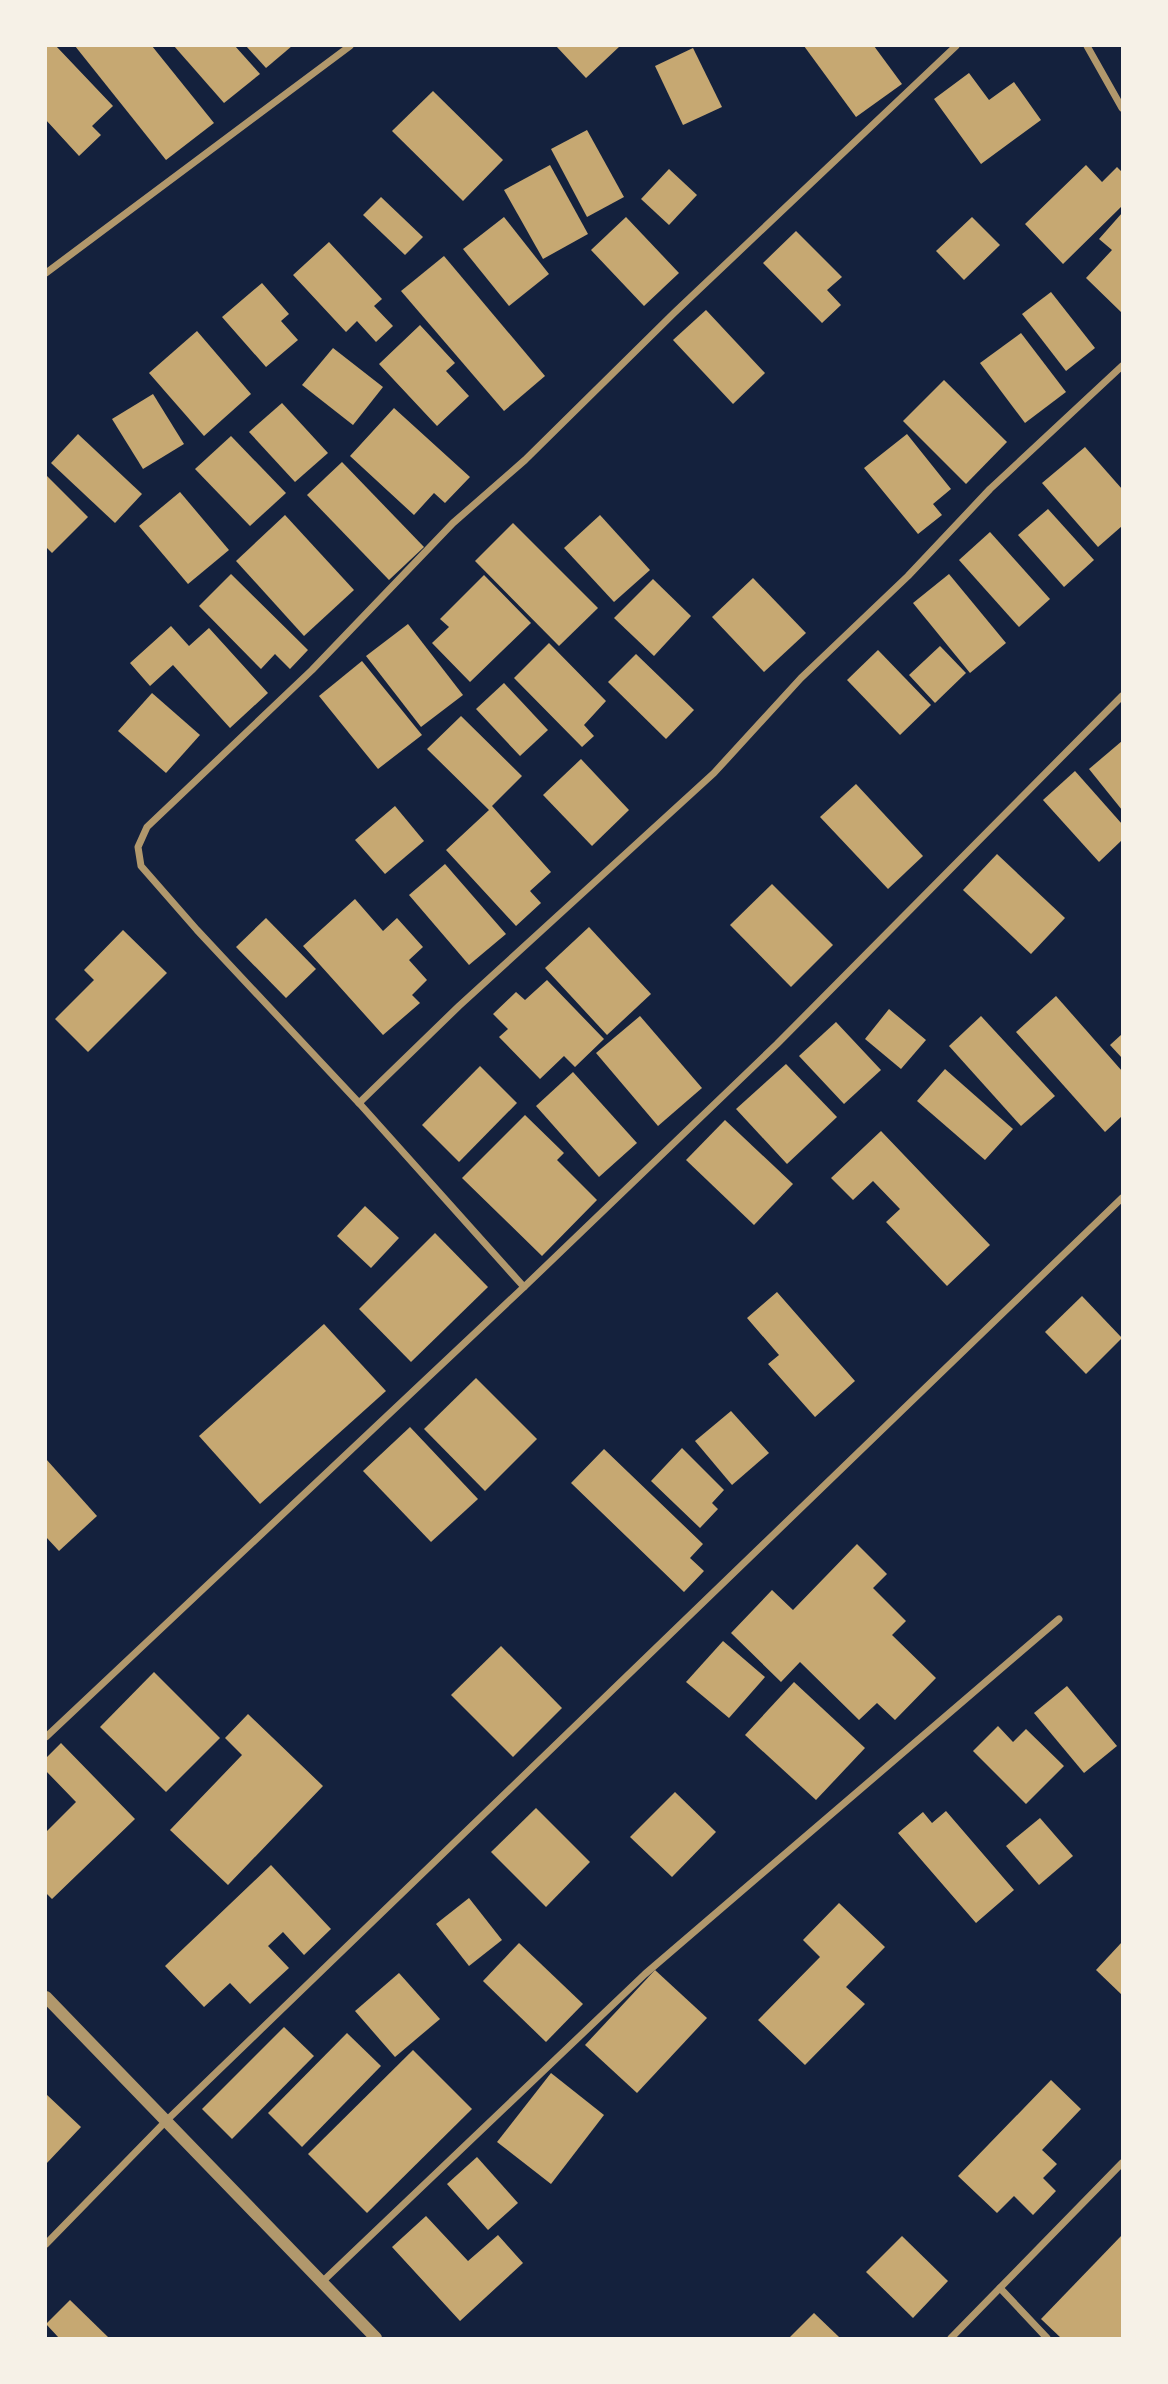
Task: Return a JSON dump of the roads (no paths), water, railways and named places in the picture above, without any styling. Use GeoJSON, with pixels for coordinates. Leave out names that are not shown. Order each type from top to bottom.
{"type":"FeatureCollection","features":[{"type":"Feature","properties":{"kind":"street"},"geometry":{"type":"LineString","coordinates":[[46,273],[350,46]]}},
{"type":"Feature","properties":{"kind":"street"},"geometry":{"type":"LineString","coordinates":[[524,1287],[359,1103],[197,930],[141,866],[138,847],[147,827],[312,670],[453,523],[525,460],[674,313],[956,46]]}},
{"type":"Feature","properties":{"kind":"street"},"geometry":{"type":"LineString","coordinates":[[1087,46],[1122,108]]}},
{"type":"Feature","properties":{"kind":"street"},"geometry":{"type":"LineString","coordinates":[[359,1103],[458,1006],[714,773],[800,678],[908,576],[990,489],[1122,366]]}},
{"type":"Feature","properties":{"kind":"street"},"geometry":{"type":"LineString","coordinates":[[46,1737],[524,1287],[777,1044],[1122,696]]}},
{"type":"Feature","properties":{"kind":"street"},"geometry":{"type":"LineString","coordinates":[[46,2244],[166,2121],[1122,1198]]}},
{"type":"Feature","properties":{"kind":"street"},"geometry":{"type":"LineString","coordinates":[[322,2282],[645,1974],[1059,1619]]}},
{"type":"Feature","properties":{"kind":"street"},"geometry":{"type":"LineString","coordinates":[[46,1997],[376,2339]]}},
{"type":"Feature","properties":{"kind":"street"},"geometry":{"type":"LineString","coordinates":[[951,2339],[1122,2163]]}},
{"type":"Feature","properties":{"kind":"street"},"geometry":{"type":"LineString","coordinates":[[1000,2288],[1048,2339]]}}]}
